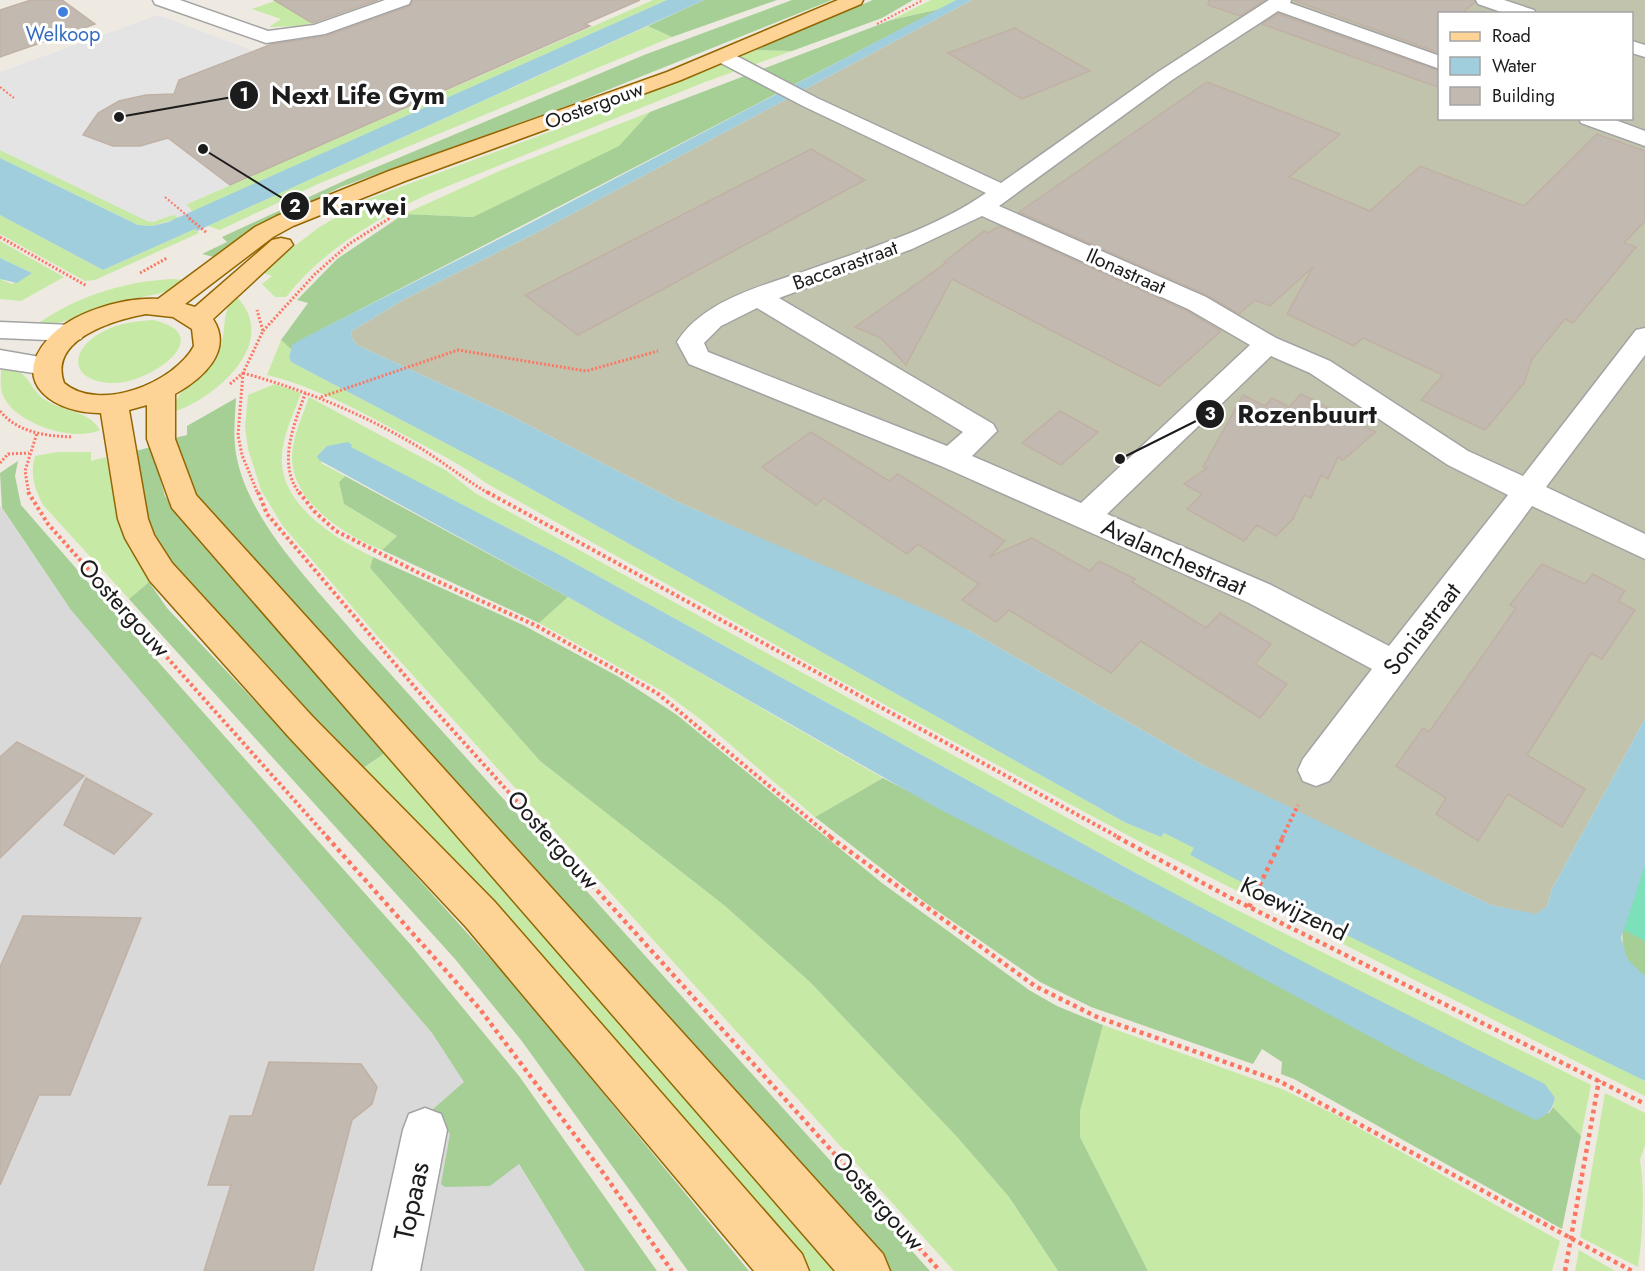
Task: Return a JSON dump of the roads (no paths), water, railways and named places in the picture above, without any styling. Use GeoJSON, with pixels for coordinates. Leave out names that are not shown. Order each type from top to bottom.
{"type":"FeatureCollection","features":[{"type":"Feature","properties":{"kind":"main road","name":"Oostergouw"},"geometry":{"type":"LineString","coordinates":[[165,306],[264,232],[362,189],[722,56],[854,0]]}},
{"type":"Feature","properties":{"kind":"main road","name":"Oostergouw"},"geometry":{"type":"LineString","coordinates":[[199,317],[332,204]]}},
{"type":"Feature","properties":{"kind":"main road"},"geometry":{"type":"LineString","coordinates":[[165,306],[184,310],[199,317],[207,329],[208,344],[200,360],[184,376],[160,390],[114,403],[90,404],[63,396],[48,380],[47,366],[55,349],[72,333],[88,323],[127,308],[165,306]]}},
{"type":"Feature","properties":{"kind":"main road","name":"Oostergouw"},"geometry":{"type":"LineString","coordinates":[[160,390],[161,439],[183,500],[866,1271]]}},
{"type":"Feature","properties":{"kind":"main road"},"geometry":{"type":"LineString","coordinates":[[114,403],[117,435],[133,519],[140,538],[161,572],[300,726],[480,914],[785,1271]]}},
{"type":"Feature","properties":{"kind":"street"},"geometry":{"type":"LineString","coordinates":[[162,0],[266,37],[283,37],[322,31],[402,0]]}},
{"type":"Feature","properties":{"kind":"street"},"geometry":{"type":"LineString","coordinates":[[1485,0],[1521,12]]}},
{"type":"Feature","properties":{"kind":"street"},"geometry":{"type":"LineString","coordinates":[[1280,2],[1438,62]]}},
{"type":"Feature","properties":{"kind":"street","name":"Baccarastraat"},"geometry":{"type":"LineString","coordinates":[[690,342],[712,320],[758,297],[903,244],[992,199],[1165,76],[1280,2]]}},
{"type":"Feature","properties":{"kind":"street"},"geometry":{"type":"LineString","coordinates":[[722,56],[992,199]]}},
{"type":"Feature","properties":{"kind":"street"},"geometry":{"type":"LineString","coordinates":[[1594,120],[1645,139]]}},
{"type":"Feature","properties":{"kind":"street","name":"Ilonastraat"},"geometry":{"type":"LineString","coordinates":[[992,199],[1197,303],[1267,345],[1320,367],[1458,458],[1530,491]]}},
{"type":"Feature","properties":{"kind":"street"},"geometry":{"type":"LineString","coordinates":[[758,297],[983,431],[951,459]]}},
{"type":"Feature","properties":{"kind":"street"},"geometry":{"type":"LineString","coordinates":[[0,330],[72,333]]}},
{"type":"Feature","properties":{"kind":"street","name":"Soniastraat"},"geometry":{"type":"LineString","coordinates":[[1316,770],[1393,664],[1530,491],[1645,336]]}},
{"type":"Feature","properties":{"kind":"street","name":"Avalanchestraat"},"geometry":{"type":"LineString","coordinates":[[690,342],[698,357],[951,459],[1260,594],[1393,664]]}},
{"type":"Feature","properties":{"kind":"street"},"geometry":{"type":"LineString","coordinates":[[1084,518],[1267,345]]}},
{"type":"Feature","properties":{"kind":"street"},"geometry":{"type":"LineString","coordinates":[[0,359],[47,366]]}},
{"type":"Feature","properties":{"kind":"street"},"geometry":{"type":"LineString","coordinates":[[1530,491],[1645,547]]}},
{"type":"Feature","properties":{"kind":"street","name":"Topaas"},"geometry":{"type":"LineString","coordinates":[[396,1271],[425,1130]]}},
{"type":"Feature","properties":{"kind":"water"},"geometry":{"type":"Polygon","coordinates":[[[667,0],[704,0],[197,231],[195,229],[103,270],[0,215],[0,158],[138,225],[152,226],[168,222],[667,0]]]}},
{"type":"Feature","properties":{"kind":"water"},"geometry":{"type":"Polygon","coordinates":[[[956,0],[972,0],[536,233],[403,300],[352,331],[351,336],[357,345],[509,415],[680,503],[970,631],[1201,764],[1491,905],[1536,914],[1547,906],[1552,889],[1645,719],[1645,865],[1621,938],[1628,960],[1645,976],[1645,1081],[1285,905],[1190,855],[1194,848],[1164,833],[1161,837],[1126,823],[510,477],[291,362],[289,357],[292,345],[300,340],[517,230],[956,0]]]}},
{"type":"Feature","properties":{"kind":"water"},"geometry":{"type":"Polygon","coordinates":[[[0,258],[32,273],[17,283],[0,279],[0,258]]]}},
{"type":"Feature","properties":{"kind":"water"},"geometry":{"type":"Polygon","coordinates":[[[348,442],[352,445],[351,447],[558,554],[1134,872],[1323,972],[1545,1084],[1555,1098],[1551,1109],[1536,1120],[1417,1062],[1120,901],[939,809],[568,597],[319,460],[317,456],[327,446],[348,442]]]}},
{"type":"Feature","properties":{"kind":"place","name":"Welkoop"},"geometry":{"type":"Point","coordinates":[63,12]}},
{"type":"Feature","properties":{"kind":"place","name":"Next Life Gym"},"geometry":{"type":"Point","coordinates":[119,117]}},
{"type":"Feature","properties":{"kind":"place","name":"Karwei"},"geometry":{"type":"Point","coordinates":[203,149]}},
{"type":"Feature","properties":{"kind":"place","name":"Rozenbuurt"},"geometry":{"type":"Point","coordinates":[1120,459]}}]}
